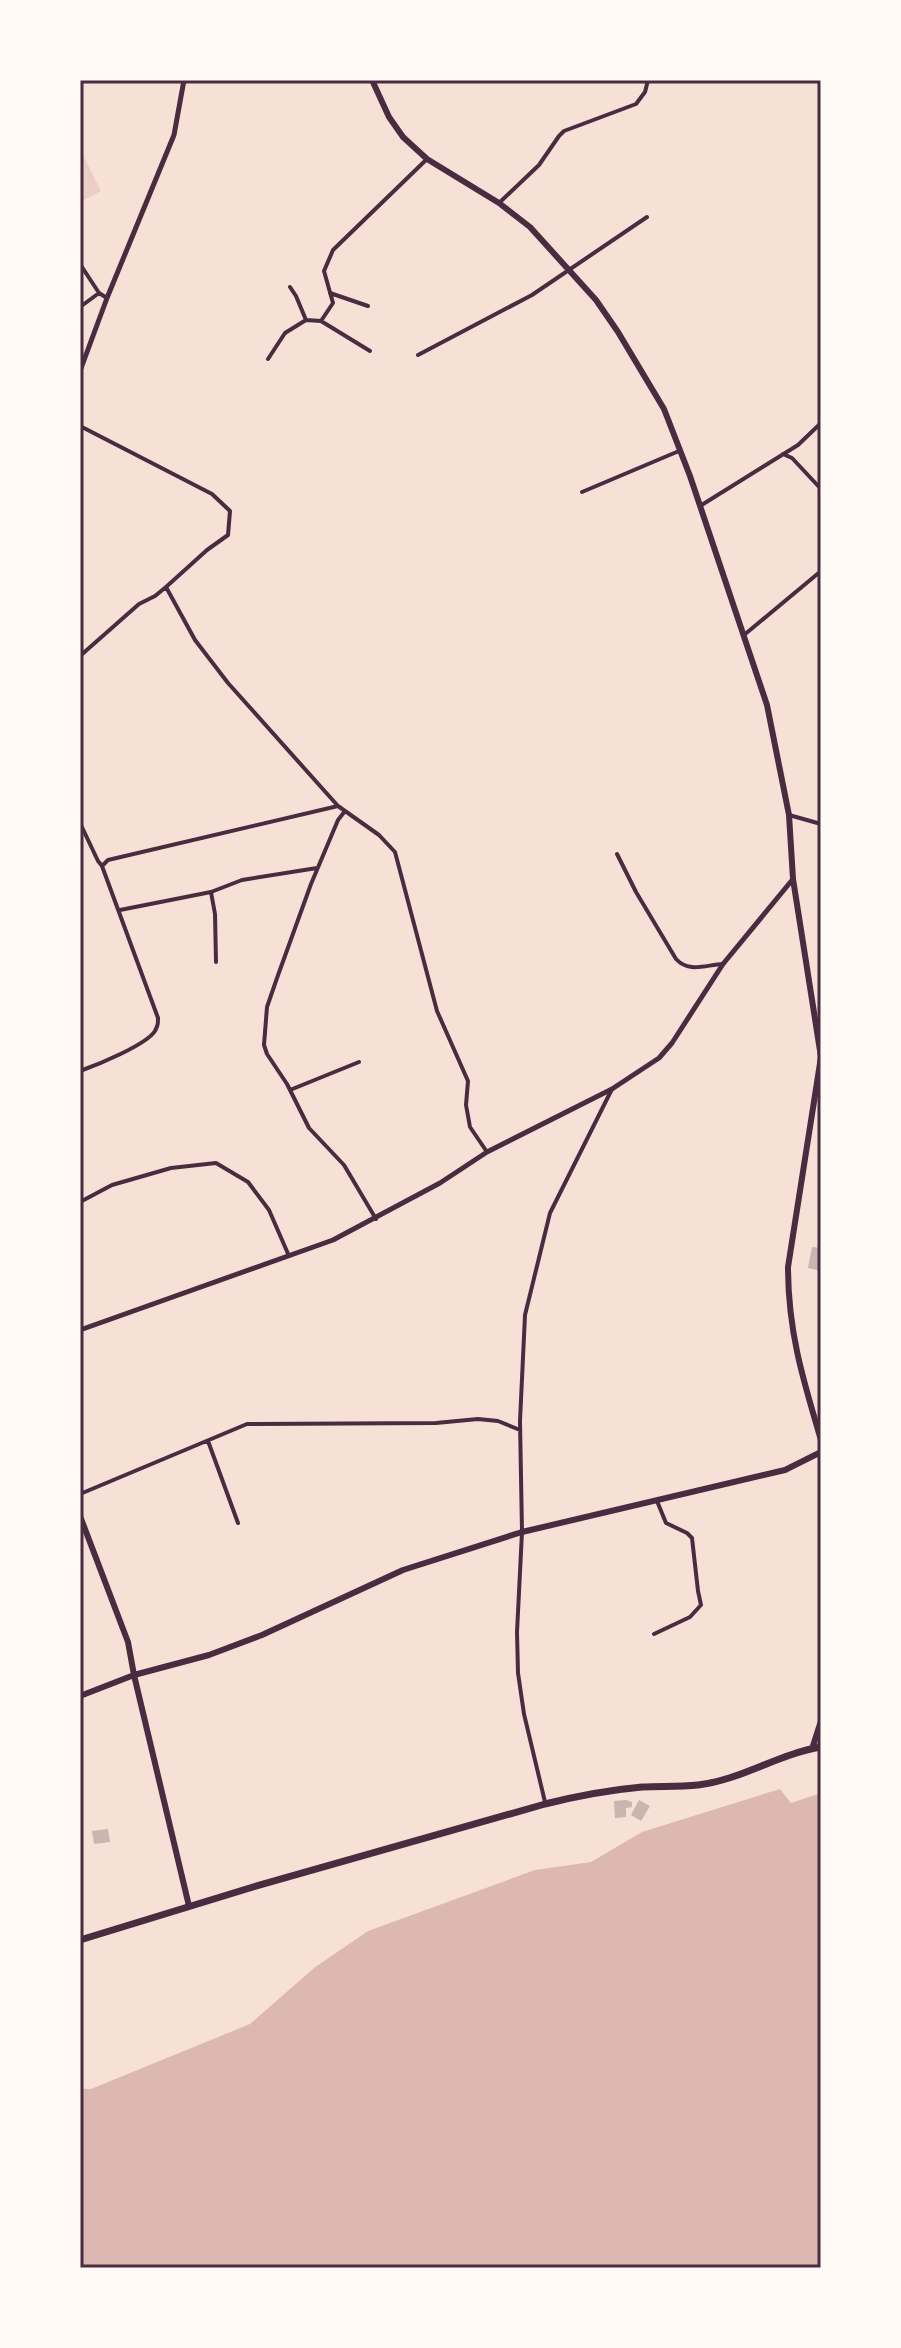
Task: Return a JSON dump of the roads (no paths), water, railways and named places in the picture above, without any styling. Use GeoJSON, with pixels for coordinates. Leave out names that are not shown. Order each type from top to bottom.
{"type":"FeatureCollection","features":[{"type":"Feature","properties":{"kind":"main road"},"geometry":{"type":"LineString","coordinates":[[372,80],[389,117],[403,137],[427,159],[499,203],[530,227],[571,270],[618,332],[664,409],[744,635],[767,705],[789,815],[793,879],[821,1057],[788,1267],[788,1296],[797,1359],[821,1440]]}},
{"type":"Feature","properties":{"kind":"main road"},"geometry":{"type":"LineString","coordinates":[[80,1696],[134,1675],[209,1655],[262,1635],[403,1570],[522,1532],[785,1470],[821,1452]]}},
{"type":"Feature","properties":{"kind":"main road"},"geometry":{"type":"LineString","coordinates":[[80,1516],[128,1642],[189,1906]]}},
{"type":"Feature","properties":{"kind":"main road"},"geometry":{"type":"LineString","coordinates":[[80,1940],[582,1794],[641,1787],[699,1785],[735,1776],[816,1748],[821,1721]]}},
{"type":"Feature","properties":{"kind":"street"},"geometry":{"type":"LineString","coordinates":[[80,371],[174,135],[184,80]]}},
{"type":"Feature","properties":{"kind":"street"},"geometry":{"type":"LineString","coordinates":[[499,203],[539,165],[564,131],[636,104],[645,92],[648,80]]}},
{"type":"Feature","properties":{"kind":"street"},"geometry":{"type":"LineString","coordinates":[[321,321],[333,303],[324,271],[333,250],[427,159]]}},
{"type":"Feature","properties":{"kind":"street"},"geometry":{"type":"LineString","coordinates":[[418,355],[532,295],[647,217]]}},
{"type":"Feature","properties":{"kind":"street"},"geometry":{"type":"LineString","coordinates":[[80,264],[99,293],[107,298]]}},
{"type":"Feature","properties":{"kind":"street"},"geometry":{"type":"LineString","coordinates":[[290,287],[306,320]]}},
{"type":"Feature","properties":{"kind":"street"},"geometry":{"type":"LineString","coordinates":[[80,307],[99,293]]}},
{"type":"Feature","properties":{"kind":"street"},"geometry":{"type":"LineString","coordinates":[[330,293],[368,306]]}},
{"type":"Feature","properties":{"kind":"street"},"geometry":{"type":"LineString","coordinates":[[268,359],[285,333],[306,320],[321,321],[370,351]]}},
{"type":"Feature","properties":{"kind":"street"},"geometry":{"type":"LineString","coordinates":[[700,506],[798,445],[821,423]]}},
{"type":"Feature","properties":{"kind":"street"},"geometry":{"type":"LineString","coordinates":[[80,426],[212,494],[230,511],[228,535],[155,596],[139,604],[80,656]]}},
{"type":"Feature","properties":{"kind":"street"},"geometry":{"type":"LineString","coordinates":[[582,492],[680,450]]}},
{"type":"Feature","properties":{"kind":"street"},"geometry":{"type":"LineString","coordinates":[[783,454],[792,458],[821,489]]}},
{"type":"Feature","properties":{"kind":"street"},"geometry":{"type":"LineString","coordinates":[[744,635],[821,571]]}},
{"type":"Feature","properties":{"kind":"street"},"geometry":{"type":"LineString","coordinates":[[166,587],[195,640],[228,683],[338,806],[379,835],[395,852],[437,1011],[468,1081],[466,1105],[470,1127],[487,1152]]}},
{"type":"Feature","properties":{"kind":"street"},"geometry":{"type":"LineString","coordinates":[[102,866],[108,860],[338,806]]}},
{"type":"Feature","properties":{"kind":"street"},"geometry":{"type":"LineString","coordinates":[[345,811],[338,820],[318,868],[277,978],[267,1007],[264,1045],[309,1128],[344,1165],[376,1219]]}},
{"type":"Feature","properties":{"kind":"street"},"geometry":{"type":"LineString","coordinates":[[789,815],[821,824]]}},
{"type":"Feature","properties":{"kind":"street"},"geometry":{"type":"LineString","coordinates":[[80,823],[120,910],[158,1018],[157,1027],[148,1038],[80,1071]]}},
{"type":"Feature","properties":{"kind":"street"},"geometry":{"type":"LineString","coordinates":[[617,854],[676,959],[692,969],[723,964]]}},
{"type":"Feature","properties":{"kind":"street"},"geometry":{"type":"LineString","coordinates":[[120,910],[211,892],[242,880],[318,868]]}},
{"type":"Feature","properties":{"kind":"street"},"geometry":{"type":"LineString","coordinates":[[80,1330],[333,1240],[440,1183],[487,1152],[612,1089],[666,1050],[723,964],[793,879]]}},
{"type":"Feature","properties":{"kind":"street"},"geometry":{"type":"LineString","coordinates":[[211,892],[215,914],[216,962]]}},
{"type":"Feature","properties":{"kind":"street"},"geometry":{"type":"LineString","coordinates":[[290,1090],[359,1062]]}},
{"type":"Feature","properties":{"kind":"street"},"geometry":{"type":"LineString","coordinates":[[545,1804],[518,1673],[522,1532],[520,1430],[525,1315],[550,1213],[612,1089]]}},
{"type":"Feature","properties":{"kind":"street"},"geometry":{"type":"LineString","coordinates":[[80,1202],[112,1185],[171,1168],[216,1163],[248,1182],[269,1210],[289,1256]]}},
{"type":"Feature","properties":{"kind":"street"},"geometry":{"type":"LineString","coordinates":[[80,1494],[247,1424],[436,1423],[478,1419],[498,1421],[520,1430]]}},
{"type":"Feature","properties":{"kind":"street"},"geometry":{"type":"LineString","coordinates":[[208,1441],[238,1523]]}},
{"type":"Feature","properties":{"kind":"street"},"geometry":{"type":"LineString","coordinates":[[654,1634],[690,1617],[701,1605],[692,1538],[666,1523],[657,1501]]}}]}
